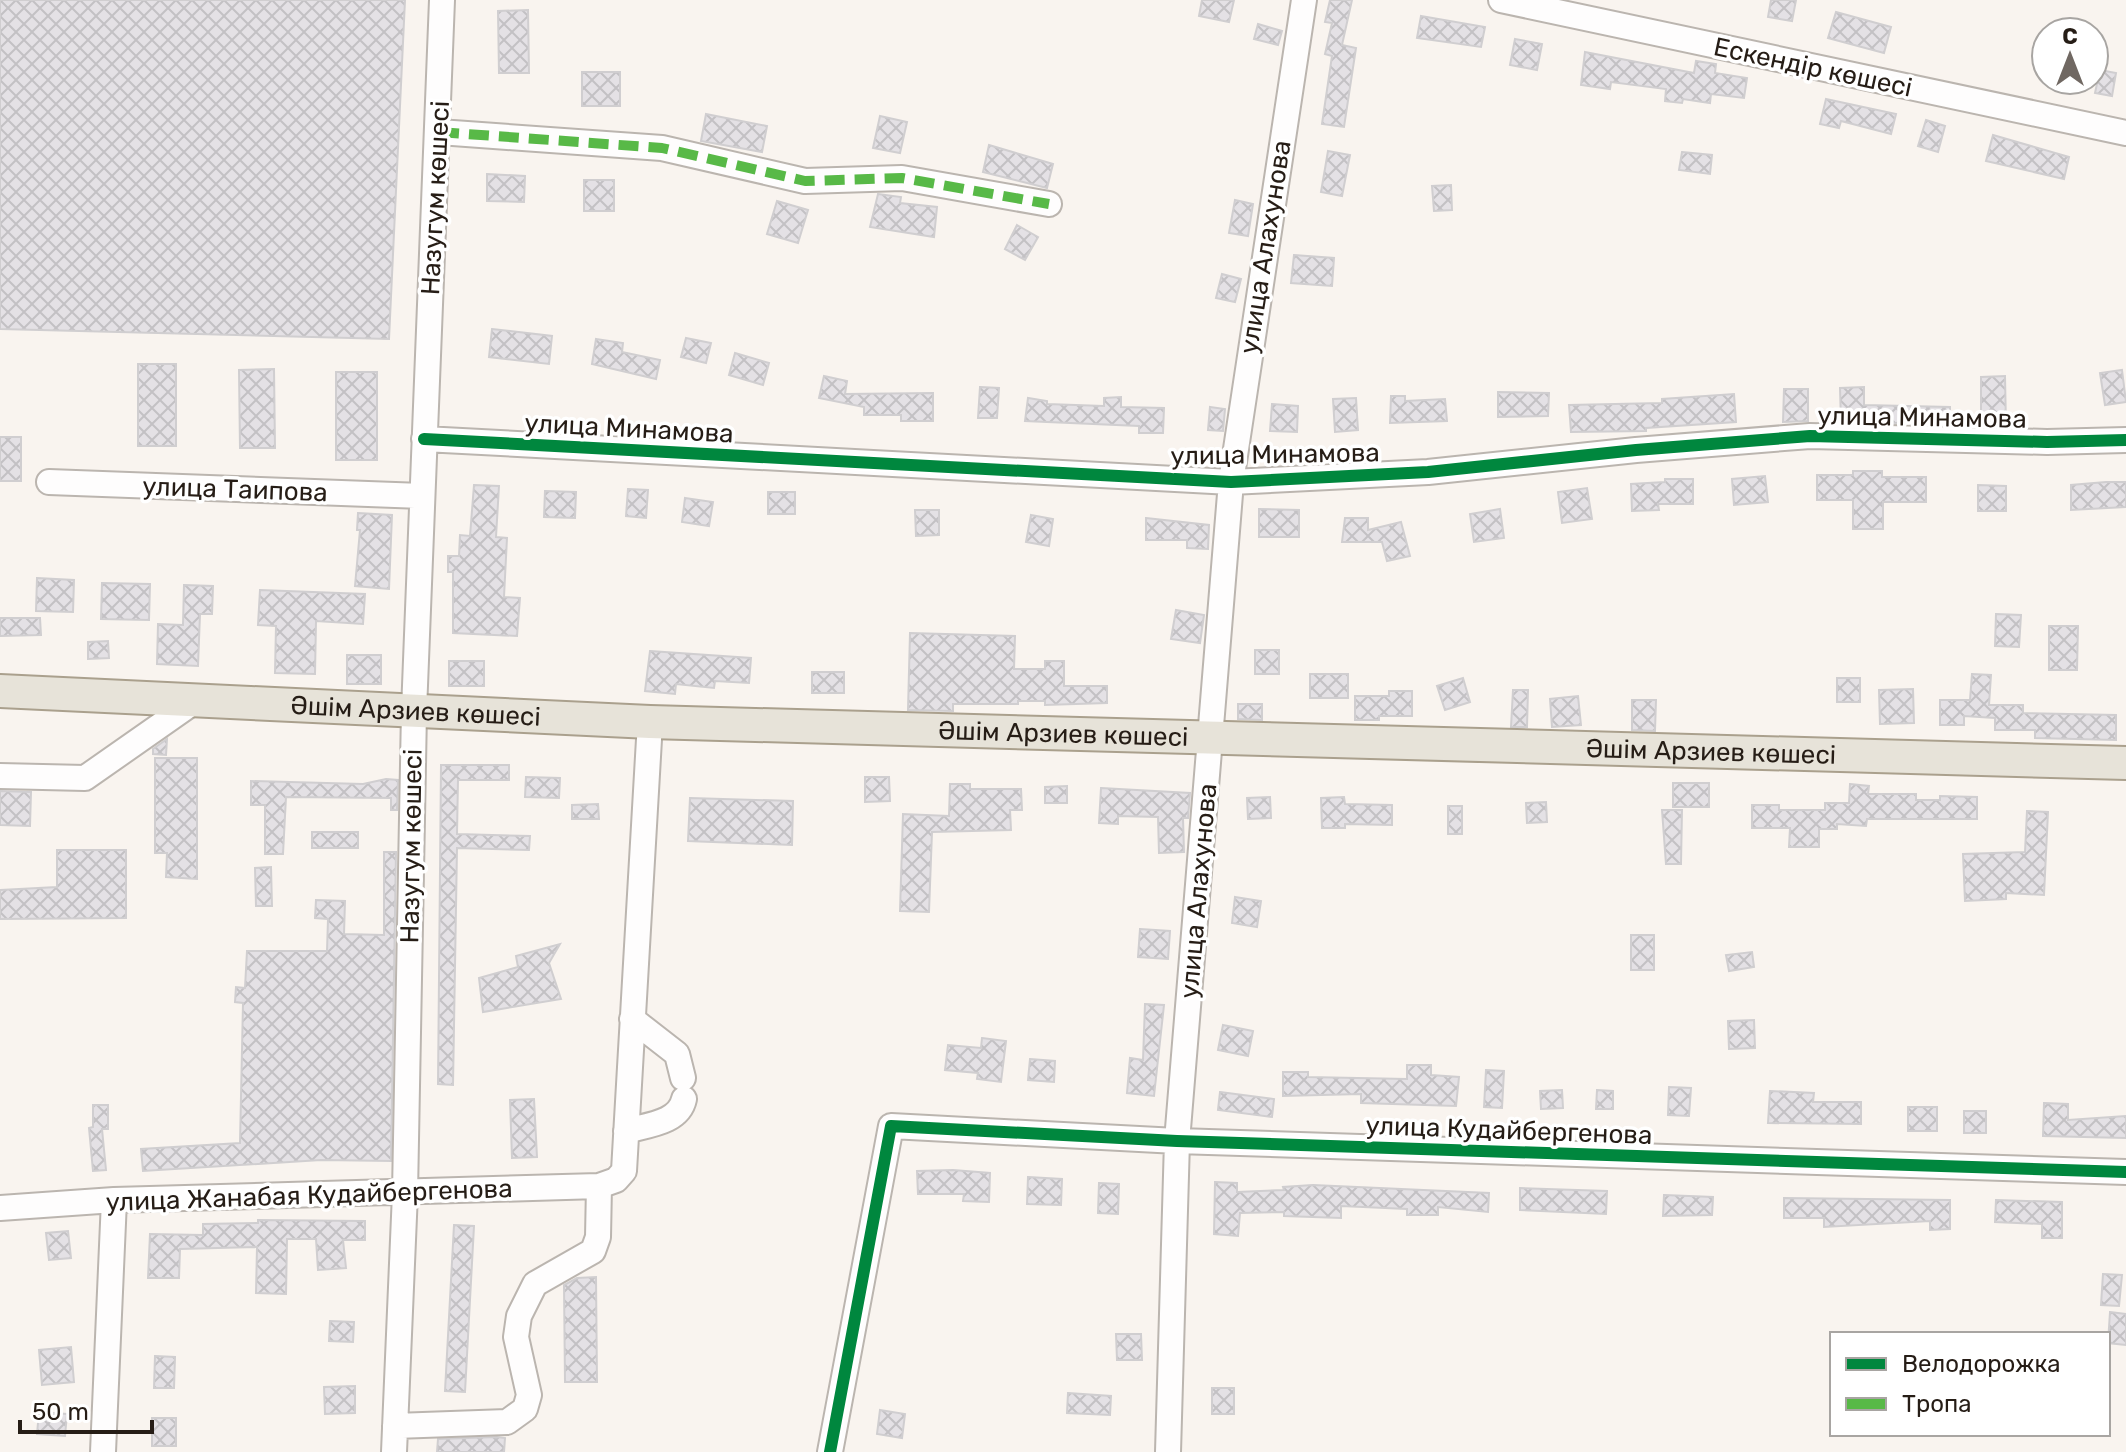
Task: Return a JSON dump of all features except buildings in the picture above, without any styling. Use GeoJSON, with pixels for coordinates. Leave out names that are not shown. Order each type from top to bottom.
{"type":"FeatureCollection","features":[{"type":"Feature","properties":{"kind":"main road","name":"Әшім Арзиев көшесі"},"geometry":{"type":"LineString","coordinates":[[0,691],[650,722],[2126,763]]}},
{"type":"Feature","properties":{"kind":"street","name":"Назугум көшесі"},"geometry":{"type":"LineString","coordinates":[[394,1452],[405,1193],[414,711],[442,0]]}},
{"type":"Feature","properties":{"kind":"street","name":"улица Алахунова"},"geometry":{"type":"LineString","coordinates":[[1168,1452],[1177,1141],[1231,482],[1304,0]]}},
{"type":"Feature","properties":{"kind":"street","name":"Ескендір көшесі"},"geometry":{"type":"LineString","coordinates":[[1501,0],[2126,133]]}},
{"type":"Feature","properties":{"kind":"street"},"geometry":{"type":"LineString","coordinates":[[439,132],[662,148],[805,181],[902,178],[1049,204]]}},
{"type":"Feature","properties":{"kind":"street","name":"улица Минамова"},"geometry":{"type":"LineString","coordinates":[[424,439],[1231,482],[1428,472],[1810,436],[2047,442],[2126,440]]}},
{"type":"Feature","properties":{"kind":"street","name":"улица Таипова"},"geometry":{"type":"LineString","coordinates":[[49,482],[422,496]]}},
{"type":"Feature","properties":{"kind":"street"},"geometry":{"type":"LineString","coordinates":[[0,776],[85,778],[195,701]]}},
{"type":"Feature","properties":{"kind":"street"},"geometry":{"type":"LineString","coordinates":[[395,1426],[507,1422],[525,1409],[529,1395],[516,1337],[519,1316],[535,1284],[593,1251],[608,1183],[624,1171],[650,722]]}},
{"type":"Feature","properties":{"kind":"street"},"geometry":{"type":"LineString","coordinates":[[626,1131],[669,1118],[679,1111],[683,1088],[677,1054],[632,1019]]}},
{"type":"Feature","properties":{"kind":"street","name":"улица Кудайбергенова"},"geometry":{"type":"LineString","coordinates":[[830,1452],[891,1126],[1177,1141],[2126,1172]]}},
{"type":"Feature","properties":{"kind":"street","name":"улица Жанабая Кудайбергенова"},"geometry":{"type":"LineString","coordinates":[[0,1208],[114,1200],[405,1193],[608,1183]]}},
{"type":"Feature","properties":{"kind":"street"},"geometry":{"type":"LineString","coordinates":[[103,1452],[114,1200]]}},
{"type":"Feature","properties":{"kind":"marked path"},"geometry":{"type":"LineString","coordinates":[[439,132],[662,148],[805,181],[902,178],[1049,204]]}},
{"type":"Feature","properties":{"kind":"cycle path"},"geometry":{"type":"LineString","coordinates":[[424,439],[1231,482],[1428,472],[1810,436],[2047,442],[2126,440]]}},
{"type":"Feature","properties":{"kind":"cycle path"},"geometry":{"type":"LineString","coordinates":[[830,1452],[891,1126],[1177,1141],[2126,1172]]}}]}
